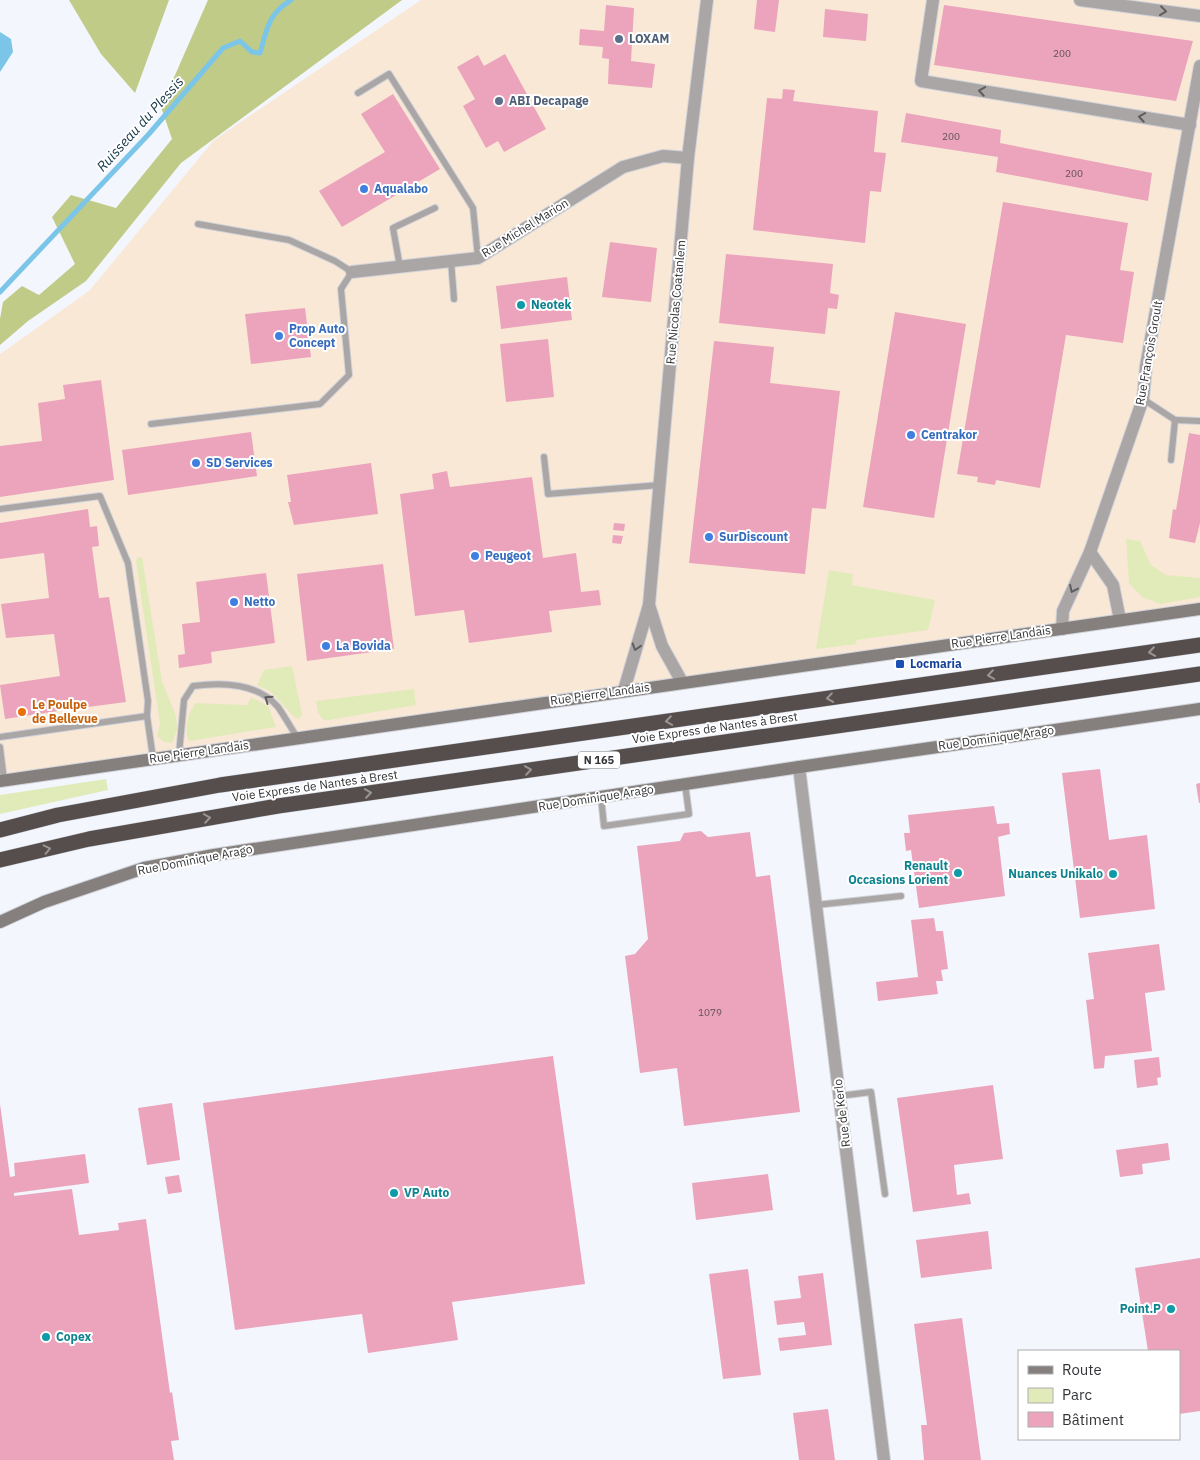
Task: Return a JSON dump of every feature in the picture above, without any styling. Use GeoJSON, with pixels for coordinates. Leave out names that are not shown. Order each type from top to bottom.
{"type":"FeatureCollection","features":[{"type":"Feature","properties":{"kind":"highway","name":"Voie Express de Nantes à Brest"},"geometry":{"type":"LineString","coordinates":[[0,830],[68,814],[220,785],[1200,645]]}},
{"type":"Feature","properties":{"kind":"highway","name":"Voie Express de Nantes à Brest"},"geometry":{"type":"LineString","coordinates":[[0,860],[89,839],[278,806],[1200,674]]}},
{"type":"Feature","properties":{"kind":"street","name":"Rue Nicolas Coatanlem"},"geometry":{"type":"LineString","coordinates":[[624,690],[649,604],[688,158],[707,0]]}},
{"type":"Feature","properties":{"kind":"street"},"geometry":{"type":"LineString","coordinates":[[933,0],[921,81],[1190,125]]}},
{"type":"Feature","properties":{"kind":"street"},"geometry":{"type":"LineString","coordinates":[[1080,0],[1200,16]]}},
{"type":"Feature","properties":{"kind":"street","name":"Rue François Groult"},"geometry":{"type":"LineString","coordinates":[[1062,629],[1063,612],[1090,552],[1143,399],[1146,366],[1200,66]]}},
{"type":"Feature","properties":{"kind":"street","name":"Rue Michel Marion"},"geometry":{"type":"LineString","coordinates":[[352,272],[478,258],[623,167],[663,156],[688,158]]}},
{"type":"Feature","properties":{"kind":"street"},"geometry":{"type":"LineString","coordinates":[[1090,552],[1113,585],[1120,620]]}},
{"type":"Feature","properties":{"kind":"street","name":"Rue Nicolas Coatanlem"},"geometry":{"type":"LineString","coordinates":[[649,604],[662,646],[682,682]]}},
{"type":"Feature","properties":{"kind":"street","name":"Rue Pierre Landais"},"geometry":{"type":"LineString","coordinates":[[2,781],[624,690],[1200,609]]}},
{"type":"Feature","properties":{"kind":"street","name":"Rue Dominique Arago"},"geometry":{"type":"LineString","coordinates":[[0,922],[44,902],[144,868],[214,855],[1200,709]]}},
{"type":"Feature","properties":{"kind":"street","name":"Rue de Kerlo"},"geometry":{"type":"LineString","coordinates":[[799,767],[884,1460]]}},
{"type":"Feature","properties":{"kind":"lane"},"geometry":{"type":"LineString","coordinates":[[358,93],[389,74],[473,208],[478,258]]}},
{"type":"Feature","properties":{"kind":"lane"},"geometry":{"type":"LineString","coordinates":[[400,267],[393,228],[435,208]]}},
{"type":"Feature","properties":{"kind":"lane"},"geometry":{"type":"LineString","coordinates":[[151,424],[320,404],[349,375],[341,289],[352,272],[334,261],[289,240],[198,224]]}},
{"type":"Feature","properties":{"kind":"lane"},"geometry":{"type":"LineString","coordinates":[[452,261],[454,299]]}},
{"type":"Feature","properties":{"kind":"lane"},"geometry":{"type":"LineString","coordinates":[[1143,399],[1175,420],[1200,421]]}},
{"type":"Feature","properties":{"kind":"lane"},"geometry":{"type":"LineString","coordinates":[[1171,460],[1175,420]]}},
{"type":"Feature","properties":{"kind":"lane"},"geometry":{"type":"LineString","coordinates":[[544,457],[548,494],[660,485]]}},
{"type":"Feature","properties":{"kind":"lane"},"geometry":{"type":"LineString","coordinates":[[0,509],[100,496],[128,563],[148,701],[147,716],[153,758]]}},
{"type":"Feature","properties":{"kind":"lane"},"geometry":{"type":"LineString","coordinates":[[179,754],[184,700],[193,686],[222,682],[253,689],[276,706],[297,737]]}},
{"type":"Feature","properties":{"kind":"lane"},"geometry":{"type":"LineString","coordinates":[[0,737],[147,716]]}},
{"type":"Feature","properties":{"kind":"lane"},"geometry":{"type":"LineString","coordinates":[[0,747],[2,781]]}},
{"type":"Feature","properties":{"kind":"lane"},"geometry":{"type":"LineString","coordinates":[[601,797],[604,826],[689,814],[685,784]]}},
{"type":"Feature","properties":{"kind":"lane"},"geometry":{"type":"LineString","coordinates":[[816,905],[901,896]]}},
{"type":"Feature","properties":{"kind":"lane"},"geometry":{"type":"LineString","coordinates":[[840,1096],[871,1092],[885,1194]]}},
{"type":"Feature","properties":{"kind":"shaded area"},"geometry":{"type":"Polygon","coordinates":[[[421,0],[1200,0],[1200,609],[0,781],[0,354],[89,291],[214,140],[421,0]]]}},
{"type":"Feature","properties":{"kind":"green space"},"geometry":{"type":"Polygon","coordinates":[[[69,0],[169,0],[135,93],[101,54],[69,0]]]}},
{"type":"Feature","properties":{"kind":"green space"},"geometry":{"type":"Polygon","coordinates":[[[208,0],[402,0],[181,163],[86,281],[28,321],[0,345],[0,319],[3,302],[22,286],[39,295],[75,264],[52,217],[71,195],[116,208],[172,139],[161,107],[208,0]]]}},
{"type":"Feature","properties":{"kind":"green space"},"geometry":{"type":"Polygon","coordinates":[[[1126,539],[1140,541],[1151,565],[1166,575],[1200,578],[1200,597],[1160,604],[1142,597],[1129,583],[1126,539]]]}},
{"type":"Feature","properties":{"kind":"green space"},"geometry":{"type":"Polygon","coordinates":[[[142,557],[162,681],[176,716],[177,730],[172,743],[164,742],[157,736],[160,724],[136,562],[137,558],[142,557]]]}},
{"type":"Feature","properties":{"kind":"green space"},"geometry":{"type":"Polygon","coordinates":[[[829,570],[853,574],[852,585],[935,600],[928,630],[856,640],[857,644],[816,649],[829,570]]]}},
{"type":"Feature","properties":{"kind":"green space"},"geometry":{"type":"Polygon","coordinates":[[[292,666],[302,714],[299,719],[294,717],[271,692],[257,685],[264,670],[292,666]]]}},
{"type":"Feature","properties":{"kind":"green space"},"geometry":{"type":"Polygon","coordinates":[[[414,689],[416,705],[329,720],[324,720],[318,713],[316,701],[414,689]]]}},
{"type":"Feature","properties":{"kind":"green space"},"geometry":{"type":"Polygon","coordinates":[[[251,697],[268,706],[276,727],[189,741],[187,726],[195,703],[247,705],[251,697]]]}},
{"type":"Feature","properties":{"kind":"green space"},"geometry":{"type":"Polygon","coordinates":[[[106,779],[108,790],[0,814],[0,795],[106,779]]]}},
{"type":"Feature","properties":{"kind":"water"},"geometry":{"type":"Polygon","coordinates":[[[0,32],[11,39],[13,52],[0,72],[0,32]]]}},
{"type":"Feature","properties":{"kind":"building"},"geometry":{"type":"Polygon","coordinates":[[[757,0],[779,0],[775,32],[754,29],[757,0]]]}},
{"type":"Feature","properties":{"kind":"building"},"geometry":{"type":"Polygon","coordinates":[[[606,5],[634,8],[631,61],[655,64],[652,88],[608,84],[609,59],[602,58],[603,47],[579,45],[580,29],[604,31],[606,5]]]}},
{"type":"Feature","properties":{"kind":"building"},"geometry":{"type":"Polygon","coordinates":[[[944,5],[1193,41],[1176,101],[934,65],[944,5]]]}},
{"type":"Feature","properties":{"kind":"building"},"geometry":{"type":"Polygon","coordinates":[[[825,9],[868,14],[866,41],[823,37],[825,9]]]}},
{"type":"Feature","properties":{"kind":"building"},"geometry":{"type":"Polygon","coordinates":[[[505,54],[546,129],[504,152],[498,141],[486,148],[463,106],[475,99],[457,67],[478,55],[484,66],[505,54]]]}},
{"type":"Feature","properties":{"kind":"building"},"geometry":{"type":"Polygon","coordinates":[[[783,89],[795,90],[793,101],[878,111],[874,152],[886,153],[881,192],[870,191],[865,243],[753,230],[767,98],[782,99],[783,89]]]}},
{"type":"Feature","properties":{"kind":"building"},"geometry":{"type":"Polygon","coordinates":[[[393,94],[440,169],[342,227],[319,191],[385,152],[361,114],[393,94]]]}},
{"type":"Feature","properties":{"kind":"building"},"geometry":{"type":"Polygon","coordinates":[[[906,113],[1001,130],[1000,143],[1152,173],[1148,201],[996,172],[998,157],[901,142],[906,113]]]}},
{"type":"Feature","properties":{"kind":"building"},"geometry":{"type":"Polygon","coordinates":[[[1003,202],[1128,223],[1120,270],[1134,272],[1123,343],[1066,335],[1040,488],[996,480],[995,485],[977,482],[978,477],[957,474],[1003,202]]]}},
{"type":"Feature","properties":{"kind":"building"},"geometry":{"type":"Polygon","coordinates":[[[610,242],[657,248],[651,302],[602,297],[610,242]]]}},
{"type":"Feature","properties":{"kind":"building"},"geometry":{"type":"Polygon","coordinates":[[[726,254],[833,264],[830,293],[839,295],[837,309],[828,308],[825,334],[719,323],[726,254]]]}},
{"type":"Feature","properties":{"kind":"building","name":"Neotek"},"geometry":{"type":"Polygon","coordinates":[[[567,277],[572,320],[501,329],[496,286],[567,277]]]}},
{"type":"Feature","properties":{"kind":"building"},"geometry":{"type":"Polygon","coordinates":[[[305,308],[311,357],[251,364],[245,314],[305,308]]]}},
{"type":"Feature","properties":{"kind":"building","name":"Centrakor"},"geometry":{"type":"Polygon","coordinates":[[[895,312],[966,324],[934,518],[863,507],[895,312]]]}},
{"type":"Feature","properties":{"kind":"building"},"geometry":{"type":"Polygon","coordinates":[[[548,339],[554,397],[506,402],[500,344],[548,339]]]}},
{"type":"Feature","properties":{"kind":"building"},"geometry":{"type":"Polygon","coordinates":[[[714,341],[774,347],[770,383],[840,391],[826,509],[812,508],[805,574],[689,563],[714,341]]]}},
{"type":"Feature","properties":{"kind":"building"},"geometry":{"type":"Polygon","coordinates":[[[101,380],[114,480],[0,497],[0,446],[42,441],[38,403],[65,399],[63,385],[101,380]]]}},
{"type":"Feature","properties":{"kind":"building"},"geometry":{"type":"Polygon","coordinates":[[[251,432],[257,476],[128,495],[122,450],[251,432]]]}},
{"type":"Feature","properties":{"kind":"building"},"geometry":{"type":"Polygon","coordinates":[[[1189,433],[1200,435],[1200,523],[1195,543],[1169,538],[1173,509],[1176,510],[1189,433]]]}},
{"type":"Feature","properties":{"kind":"building"},"geometry":{"type":"Polygon","coordinates":[[[371,463],[378,514],[294,525],[288,502],[291,502],[287,475],[371,463]]]}},
{"type":"Feature","properties":{"kind":"building","name":"Peugeot"},"geometry":{"type":"Polygon","coordinates":[[[447,471],[450,487],[532,477],[543,558],[576,553],[581,592],[599,590],[601,605],[549,611],[552,632],[469,643],[464,610],[415,616],[400,494],[434,489],[432,474],[447,471]]]}},
{"type":"Feature","properties":{"kind":"building"},"geometry":{"type":"Polygon","coordinates":[[[88,509],[90,527],[97,526],[99,546],[92,547],[99,598],[109,597],[126,702],[73,709],[72,703],[58,705],[58,711],[5,719],[0,685],[60,676],[54,634],[6,638],[1,604],[49,598],[44,553],[0,559],[0,523],[88,509]]]}},
{"type":"Feature","properties":{"kind":"building"},"geometry":{"type":"Polygon","coordinates":[[[614,523],[625,524],[624,531],[613,530],[614,523]]]}},
{"type":"Feature","properties":{"kind":"building"},"geometry":{"type":"Polygon","coordinates":[[[613,535],[623,536],[621,544],[612,543],[613,535]]]}},
{"type":"Feature","properties":{"kind":"building"},"geometry":{"type":"Polygon","coordinates":[[[383,564],[394,649],[307,661],[297,574],[383,564]]]}},
{"type":"Feature","properties":{"kind":"building","name":"Netto"},"geometry":{"type":"Polygon","coordinates":[[[266,573],[275,643],[211,652],[212,663],[179,668],[178,655],[185,654],[182,624],[200,622],[196,582],[266,573]]]}},
{"type":"Feature","properties":{"kind":"building","name":"Nuances Unikalo"},"geometry":{"type":"Polygon","coordinates":[[[1100,769],[1109,840],[1147,835],[1155,909],[1080,918],[1062,773],[1100,769]]]}},
{"type":"Feature","properties":{"kind":"building"},"geometry":{"type":"Polygon","coordinates":[[[1200,783],[1200,803],[1199,803],[1196,784],[1200,783]]]}},
{"type":"Feature","properties":{"kind":"building","name":"Renault Occasions Lorient"},"geometry":{"type":"Polygon","coordinates":[[[994,806],[997,824],[1009,823],[1010,834],[998,837],[1005,896],[919,908],[911,850],[906,851],[904,833],[910,833],[908,815],[994,806]]]}},
{"type":"Feature","properties":{"kind":"building"},"geometry":{"type":"Polygon","coordinates":[[[701,831],[708,837],[750,832],[756,877],[770,875],[800,1112],[684,1126],[677,1068],[640,1073],[625,956],[635,954],[648,939],[637,846],[680,841],[684,833],[701,831]]]}},
{"type":"Feature","properties":{"kind":"building"},"geometry":{"type":"Polygon","coordinates":[[[934,918],[936,931],[943,931],[948,969],[941,970],[943,981],[936,981],[938,994],[878,1001],[876,982],[918,977],[911,920],[934,918]]]}},
{"type":"Feature","properties":{"kind":"building"},"geometry":{"type":"Polygon","coordinates":[[[1159,944],[1165,990],[1145,993],[1152,1051],[1105,1056],[1104,1068],[1094,1069],[1086,1000],[1094,999],[1088,953],[1159,944]]]}},
{"type":"Feature","properties":{"kind":"building","name":"VP Auto"},"geometry":{"type":"Polygon","coordinates":[[[553,1056],[585,1284],[452,1302],[458,1340],[368,1353],[362,1314],[235,1330],[203,1103],[553,1056]]]}},
{"type":"Feature","properties":{"kind":"building"},"geometry":{"type":"Polygon","coordinates":[[[1159,1057],[1161,1077],[1157,1078],[1158,1085],[1137,1088],[1134,1060],[1159,1057]]]}},
{"type":"Feature","properties":{"kind":"building"},"geometry":{"type":"Polygon","coordinates":[[[993,1085],[1003,1159],[954,1165],[957,1195],[969,1193],[971,1204],[913,1212],[897,1098],[993,1085]]]}},
{"type":"Feature","properties":{"kind":"building"},"geometry":{"type":"Polygon","coordinates":[[[172,1103],[180,1160],[147,1165],[138,1108],[172,1103]]]}},
{"type":"Feature","properties":{"kind":"building","name":"Copex"},"geometry":{"type":"Polygon","coordinates":[[[0,1104],[10,1177],[15,1176],[14,1163],[85,1154],[89,1183],[14,1193],[14,1196],[72,1189],[79,1235],[119,1230],[118,1223],[146,1219],[170,1393],[172,1392],[179,1440],[171,1441],[174,1460],[0,1460],[0,1104]]]}},
{"type":"Feature","properties":{"kind":"building"},"geometry":{"type":"Polygon","coordinates":[[[1168,1143],[1170,1160],[1142,1164],[1143,1174],[1120,1177],[1116,1150],[1168,1143]]]}},
{"type":"Feature","properties":{"kind":"building"},"geometry":{"type":"Polygon","coordinates":[[[768,1174],[773,1210],[696,1220],[692,1183],[768,1174]]]}},
{"type":"Feature","properties":{"kind":"building"},"geometry":{"type":"Polygon","coordinates":[[[179,1175],[182,1192],[168,1194],[165,1177],[179,1175]]]}},
{"type":"Feature","properties":{"kind":"building"},"geometry":{"type":"Polygon","coordinates":[[[988,1231],[992,1269],[921,1278],[916,1240],[988,1231]]]}},
{"type":"Feature","properties":{"kind":"building","name":"Point.P"},"geometry":{"type":"Polygon","coordinates":[[[1200,1258],[1200,1411],[1180,1414],[1180,1350],[1148,1350],[1135,1268],[1200,1258]]]}},
{"type":"Feature","properties":{"kind":"building"},"geometry":{"type":"Polygon","coordinates":[[[748,1269],[761,1375],[723,1379],[709,1274],[748,1269]]]}},
{"type":"Feature","properties":{"kind":"building"},"geometry":{"type":"Polygon","coordinates":[[[823,1273],[832,1345],[780,1351],[778,1338],[806,1335],[804,1322],[777,1325],[774,1301],[801,1298],[798,1276],[823,1273]]]}},
{"type":"Feature","properties":{"kind":"building"},"geometry":{"type":"Polygon","coordinates":[[[962,1318],[981,1460],[924,1460],[921,1425],[927,1425],[914,1324],[962,1318]]]}},
{"type":"Feature","properties":{"kind":"building"},"geometry":{"type":"Polygon","coordinates":[[[828,1409],[835,1460],[799,1460],[793,1413],[828,1409]]]}},
{"type":"Feature","properties":{"kind":"waterway","name":"Ruisseau du Plessis"},"geometry":{"type":"LineString","coordinates":[[0,292],[148,135],[223,48],[240,41],[252,52],[260,53],[267,29],[273,17],[283,5],[291,0]]}},
{"type":"Feature","properties":{"kind":"place","name":"LOXAM"},"geometry":{"type":"Point","coordinates":[619,39]}},
{"type":"Feature","properties":{"kind":"place","name":"ABI Decapage"},"geometry":{"type":"Point","coordinates":[499,101]}},
{"type":"Feature","properties":{"kind":"place","name":"Aqualabo"},"geometry":{"type":"Point","coordinates":[364,189]}},
{"type":"Feature","properties":{"kind":"place","name":"Neotek"},"geometry":{"type":"Point","coordinates":[521,305]}},
{"type":"Feature","properties":{"kind":"place","name":"Prop Auto Concept"},"geometry":{"type":"Point","coordinates":[279,336]}},
{"type":"Feature","properties":{"kind":"place","name":"Centrakor"},"geometry":{"type":"Point","coordinates":[911,435]}},
{"type":"Feature","properties":{"kind":"place","name":"SD Services"},"geometry":{"type":"Point","coordinates":[196,463]}},
{"type":"Feature","properties":{"kind":"place","name":"SurDiscount"},"geometry":{"type":"Point","coordinates":[709,537]}},
{"type":"Feature","properties":{"kind":"place","name":"Peugeot"},"geometry":{"type":"Point","coordinates":[475,556]}},
{"type":"Feature","properties":{"kind":"place","name":"Netto"},"geometry":{"type":"Point","coordinates":[234,602]}},
{"type":"Feature","properties":{"kind":"place","name":"La Bovida"},"geometry":{"type":"Point","coordinates":[326,646]}},
{"type":"Feature","properties":{"kind":"place","name":"Locmaria"},"geometry":{"type":"Point","coordinates":[900,664]}},
{"type":"Feature","properties":{"kind":"place","name":"Le Poulpe de Bellevue"},"geometry":{"type":"Point","coordinates":[22,712]}},
{"type":"Feature","properties":{"kind":"place","name":"Renault Occasions Lorient"},"geometry":{"type":"Point","coordinates":[958,873]}},
{"type":"Feature","properties":{"kind":"place","name":"Nuances Unikalo"},"geometry":{"type":"Point","coordinates":[1113,874]}},
{"type":"Feature","properties":{"kind":"place","name":"VP Auto"},"geometry":{"type":"Point","coordinates":[394,1193]}},
{"type":"Feature","properties":{"kind":"place","name":"Point.P"},"geometry":{"type":"Point","coordinates":[1171,1309]}},
{"type":"Feature","properties":{"kind":"place","name":"Copex"},"geometry":{"type":"Point","coordinates":[46,1337]}}]}
